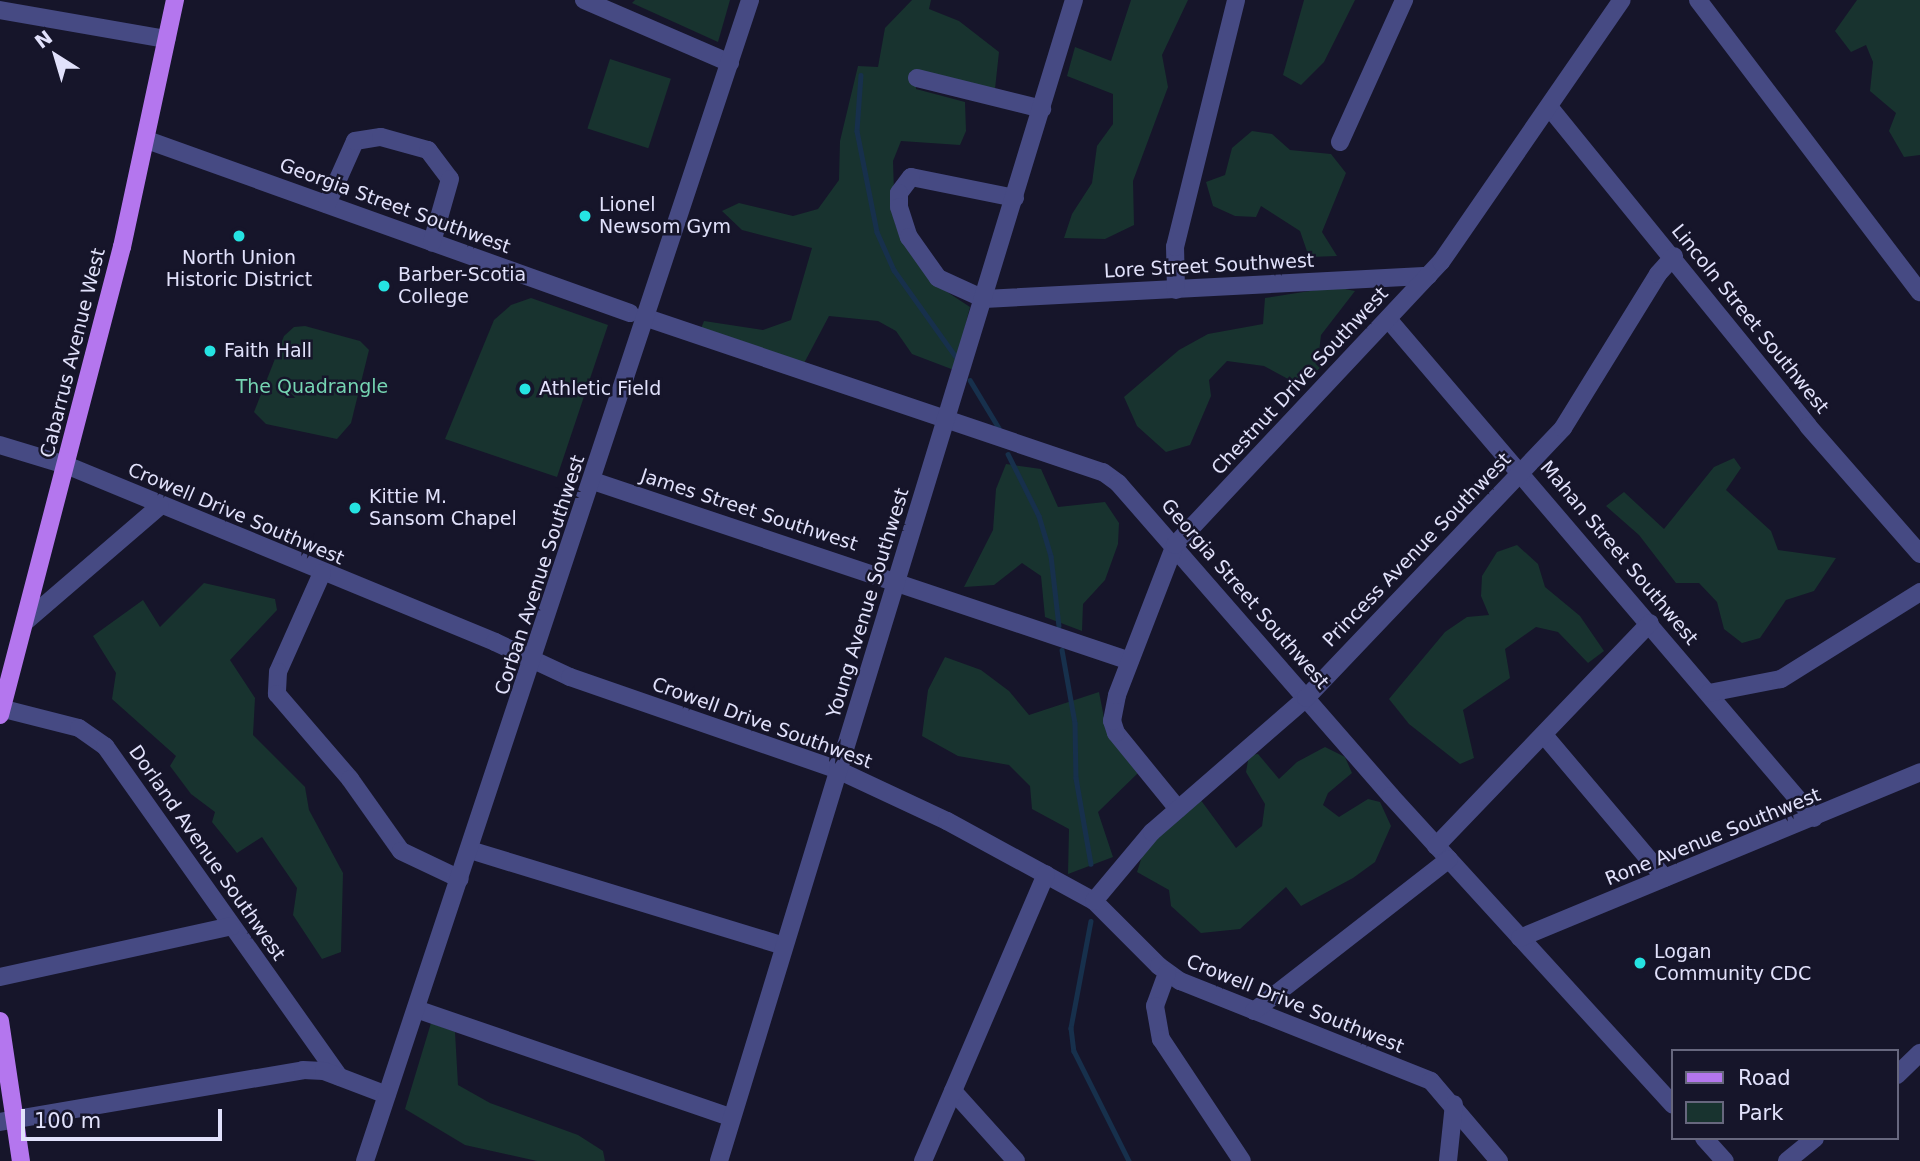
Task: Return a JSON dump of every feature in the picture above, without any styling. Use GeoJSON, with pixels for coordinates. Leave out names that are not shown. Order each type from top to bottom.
{"type":"FeatureCollection","features":[{"type":"Feature","properties":{"kind":"main road","name":"Cabarrus Avenue West"},"geometry":{"type":"LineString","coordinates":[[0,711],[66,465],[147,140],[175,0]]}},
{"type":"Feature","properties":{"kind":"main road"},"geometry":{"type":"LineString","coordinates":[[0,1021],[7,1121],[21,1161]]}},
{"type":"Feature","properties":{"kind":"street"},"geometry":{"type":"LineString","coordinates":[[584,0],[730,63]]}},
{"type":"Feature","properties":{"kind":"street","name":"Corban Avenue Southwest"},"geometry":{"type":"LineString","coordinates":[[365,1161],[593,481],[638,316],[730,63],[750,0]]}},
{"type":"Feature","properties":{"kind":"street","name":"Young Avenue Southwest"},"geometry":{"type":"LineString","coordinates":[[719,1161],[730,1117],[946,423],[988,299],[1073,0]]}},
{"type":"Feature","properties":{"kind":"street"},"geometry":{"type":"LineString","coordinates":[[1176,290],[1175,247],[1236,0]]}},
{"type":"Feature","properties":{"kind":"street"},"geometry":{"type":"LineString","coordinates":[[1340,142],[1404,0]]}},
{"type":"Feature","properties":{"kind":"street","name":"Chestnut Drive Southwest"},"geometry":{"type":"LineString","coordinates":[[1178,809],[1116,733],[1114,707],[1175,545],[1428,276],[1473,221],[1622,0]]}},
{"type":"Feature","properties":{"kind":"street"},"geometry":{"type":"LineString","coordinates":[[1698,0],[1920,292]]}},
{"type":"Feature","properties":{"kind":"street"},"geometry":{"type":"LineString","coordinates":[[0,10],[167,39]]}},
{"type":"Feature","properties":{"kind":"street"},"geometry":{"type":"LineString","coordinates":[[917,78],[1042,109]]}},
{"type":"Feature","properties":{"kind":"street","name":"Lincoln Street Southwest"},"geometry":{"type":"LineString","coordinates":[[1550,108],[1674,256],[1808,426],[1920,554]]}},
{"type":"Feature","properties":{"kind":"street"},"geometry":{"type":"LineString","coordinates":[[327,204],[355,141],[381,137],[428,150],[450,179],[432,242]]}},
{"type":"Feature","properties":{"kind":"street","name":"Georgia Street Southwest"},"geometry":{"type":"LineString","coordinates":[[147,140],[638,316],[946,423],[1102,472],[1135,499],[1436,846],[1672,1104]]}},
{"type":"Feature","properties":{"kind":"street"},"geometry":{"type":"LineString","coordinates":[[988,299],[938,278],[908,237],[899,193],[911,177],[922,177],[1015,198]]}},
{"type":"Feature","properties":{"kind":"street","name":"Princess Avenue Southwest"},"geometry":{"type":"LineString","coordinates":[[1094,901],[1126,860],[1178,809],[1306,698],[1522,471],[1583,400],[1658,274],[1674,256]]}},
{"type":"Feature","properties":{"kind":"street","name":"Lore Street Southwest"},"geometry":{"type":"LineString","coordinates":[[988,299],[1428,276]]}},
{"type":"Feature","properties":{"kind":"street","name":"Mahan Street Southwest"},"geometry":{"type":"LineString","coordinates":[[1388,319],[1522,471],[1814,818]]}},
{"type":"Feature","properties":{"kind":"street","name":"Crowell Drive Southwest"},"geometry":{"type":"LineString","coordinates":[[0,445],[66,465],[534,659],[570,677],[838,770],[1046,874],[1094,901],[1167,973],[1254,1011],[1431,1081],[1454,1104],[1499,1161]]}},
{"type":"Feature","properties":{"kind":"street","name":"James Street Southwest"},"geometry":{"type":"LineString","coordinates":[[593,481],[1130,661]]}},
{"type":"Feature","properties":{"kind":"street"},"geometry":{"type":"LineString","coordinates":[[25,622],[160,506]]}},
{"type":"Feature","properties":{"kind":"street"},"geometry":{"type":"LineString","coordinates":[[322,573],[281,663],[276,694],[350,779],[401,850],[460,878]]}},
{"type":"Feature","properties":{"kind":"street"},"geometry":{"type":"LineString","coordinates":[[1709,693],[1781,679],[1920,592]]}},
{"type":"Feature","properties":{"kind":"street"},"geometry":{"type":"LineString","coordinates":[[1436,846],[1650,623]]}},
{"type":"Feature","properties":{"kind":"street","name":"Dorland Avenue Southwest"},"geometry":{"type":"LineString","coordinates":[[0,711],[89,733],[111,752],[339,1076]]}},
{"type":"Feature","properties":{"kind":"street"},"geometry":{"type":"LineString","coordinates":[[1544,735],[1665,878]]}},
{"type":"Feature","properties":{"kind":"street","name":"Rone Avenue Southwest"},"geometry":{"type":"LineString","coordinates":[[1520,938],[1920,772]]}},
{"type":"Feature","properties":{"kind":"street"},"geometry":{"type":"LineString","coordinates":[[470,850],[784,946]]}},
{"type":"Feature","properties":{"kind":"street"},"geometry":{"type":"LineString","coordinates":[[1254,1011],[1449,859]]}},
{"type":"Feature","properties":{"kind":"street"},"geometry":{"type":"LineString","coordinates":[[923,1161],[1046,874]]}},
{"type":"Feature","properties":{"kind":"street"},"geometry":{"type":"LineString","coordinates":[[0,977],[231,926]]}},
{"type":"Feature","properties":{"kind":"street"},"geometry":{"type":"LineString","coordinates":[[1167,973],[1155,1006],[1161,1039],[1242,1161]]}},
{"type":"Feature","properties":{"kind":"street"},"geometry":{"type":"LineString","coordinates":[[416,1009],[730,1117]]}},
{"type":"Feature","properties":{"kind":"street"},"geometry":{"type":"LineString","coordinates":[[1899,1073],[1920,1053]]}},
{"type":"Feature","properties":{"kind":"street"},"geometry":{"type":"LineString","coordinates":[[7,1121],[303,1070],[339,1076],[387,1095]]}},
{"type":"Feature","properties":{"kind":"street"},"geometry":{"type":"LineString","coordinates":[[953,1091],[1016,1161]]}},
{"type":"Feature","properties":{"kind":"street"},"geometry":{"type":"LineString","coordinates":[[1448,1161],[1454,1104]]}},
{"type":"Feature","properties":{"kind":"street"},"geometry":{"type":"LineString","coordinates":[[1706,1140],[1725,1161]]}},
{"type":"Feature","properties":{"kind":"street"},"geometry":{"type":"LineString","coordinates":[[1787,1161],[1813,1140]]}},
{"type":"Feature","properties":{"kind":"green space"},"geometry":{"type":"Polygon","coordinates":[[[635,0],[730,0],[718,42],[632,3],[635,0]]]}},
{"type":"Feature","properties":{"kind":"green space"},"geometry":{"type":"Polygon","coordinates":[[[912,0],[931,0],[929,9],[959,21],[999,52],[995,89],[916,73],[916,89],[965,102],[966,131],[960,145],[901,141],[893,161],[895,224],[909,252],[935,284],[970,307],[954,370],[912,354],[896,331],[878,321],[829,316],[802,367],[700,331],[704,321],[763,330],[791,320],[812,248],[742,230],[722,211],[739,203],[793,216],[818,209],[839,180],[840,141],[858,66],[878,67],[885,28],[912,0]]]}},
{"type":"Feature","properties":{"kind":"green space"},"geometry":{"type":"Polygon","coordinates":[[[1131,0],[1188,0],[1162,55],[1168,87],[1133,181],[1134,225],[1105,239],[1064,238],[1072,214],[1092,183],[1097,146],[1113,124],[1113,94],[1067,76],[1075,47],[1111,61],[1131,0]]]}},
{"type":"Feature","properties":{"kind":"green space"},"geometry":{"type":"Polygon","coordinates":[[[1304,0],[1355,0],[1324,62],[1301,85],[1283,75],[1304,0]]]}},
{"type":"Feature","properties":{"kind":"green space"},"geometry":{"type":"Polygon","coordinates":[[[1857,0],[1920,0],[1920,155],[1904,157],[1889,131],[1896,113],[1870,91],[1873,62],[1866,45],[1851,52],[1835,31],[1857,0]]]}},
{"type":"Feature","properties":{"kind":"green space"},"geometry":{"type":"Polygon","coordinates":[[[610,59],[671,79],[648,148],[587,128],[610,59]]]}},
{"type":"Feature","properties":{"kind":"green space"},"geometry":{"type":"Polygon","coordinates":[[[1252,131],[1272,134],[1290,150],[1331,154],[1346,173],[1322,232],[1337,256],[1309,257],[1300,231],[1261,206],[1256,217],[1235,216],[1213,206],[1206,182],[1225,175],[1232,148],[1252,131]]]}},
{"type":"Feature","properties":{"kind":"green space"},"geometry":{"type":"Polygon","coordinates":[[[1335,287],[1355,291],[1321,335],[1319,352],[1325,363],[1301,386],[1264,366],[1227,361],[1209,380],[1211,396],[1190,445],[1166,452],[1137,426],[1124,397],[1179,350],[1208,334],[1263,324],[1265,298],[1335,287]]]}},
{"type":"Feature","properties":{"kind":"green space","name":"Athletic Field"},"geometry":{"type":"Polygon","coordinates":[[[531,298],[608,325],[557,477],[445,439],[494,320],[511,305],[531,298]]]}},
{"type":"Feature","properties":{"kind":"green space","name":"The Quadrangle"},"geometry":{"type":"Polygon","coordinates":[[[305,326],[360,341],[369,350],[351,423],[337,439],[266,424],[254,412],[284,336],[294,327],[305,326]]]}},
{"type":"Feature","properties":{"kind":"green space"},"geometry":{"type":"Polygon","coordinates":[[[1734,458],[1741,468],[1726,490],[1771,531],[1778,550],[1836,558],[1814,591],[1786,600],[1760,638],[1742,643],[1724,629],[1717,602],[1699,583],[1676,583],[1639,535],[1606,506],[1624,492],[1664,529],[1714,467],[1734,458]]]}},
{"type":"Feature","properties":{"kind":"green space"},"geometry":{"type":"Polygon","coordinates":[[[1006,464],[1041,469],[1058,507],[1105,502],[1119,523],[1118,544],[1105,580],[1083,604],[1082,631],[1045,617],[1041,576],[1022,563],[994,585],[964,587],[993,530],[996,489],[1006,464]]]}},
{"type":"Feature","properties":{"kind":"green space"},"geometry":{"type":"Polygon","coordinates":[[[1517,545],[1538,564],[1545,587],[1580,616],[1604,651],[1588,663],[1558,632],[1536,627],[1505,649],[1510,678],[1463,710],[1474,758],[1460,764],[1409,724],[1389,699],[1445,632],[1467,617],[1489,615],[1481,596],[1482,576],[1497,552],[1517,545]]]}},
{"type":"Feature","properties":{"kind":"green space"},"geometry":{"type":"Polygon","coordinates":[[[204,583],[275,599],[277,610],[230,660],[255,698],[253,735],[305,787],[309,810],[343,873],[341,952],[322,959],[293,915],[297,888],[262,837],[237,853],[212,822],[215,812],[191,794],[170,766],[176,756],[112,699],[116,673],[93,636],[143,600],[160,627],[204,583]]]}},
{"type":"Feature","properties":{"kind":"green space"},"geometry":{"type":"Polygon","coordinates":[[[945,657],[981,670],[1009,691],[1029,715],[1099,692],[1106,728],[1138,773],[1098,812],[1113,857],[1068,874],[1069,829],[1032,809],[1030,786],[1009,765],[958,756],[922,736],[928,690],[945,657]]]}},
{"type":"Feature","properties":{"kind":"green space"},"geometry":{"type":"Polygon","coordinates":[[[1325,747],[1345,757],[1352,773],[1328,793],[1323,805],[1339,817],[1368,799],[1380,802],[1391,826],[1375,862],[1353,878],[1301,906],[1286,887],[1240,929],[1201,933],[1171,906],[1169,890],[1137,872],[1144,850],[1200,799],[1236,848],[1262,826],[1265,804],[1246,772],[1249,755],[1258,754],[1279,779],[1297,762],[1325,747]]]}},
{"type":"Feature","properties":{"kind":"green space"},"geometry":{"type":"Polygon","coordinates":[[[431,1023],[455,1032],[458,1085],[490,1103],[578,1135],[603,1151],[605,1161],[537,1161],[465,1145],[405,1109],[431,1023]]]}},
{"type":"Feature","properties":{"kind":"waterway"},"geometry":{"type":"LineString","coordinates":[[861,75],[857,131],[877,232],[894,270],[956,357]]}},
{"type":"Feature","properties":{"kind":"waterway"},"geometry":{"type":"LineString","coordinates":[[970,380],[999,428]]}},
{"type":"Feature","properties":{"kind":"waterway"},"geometry":{"type":"LineString","coordinates":[[1008,454],[1039,516],[1051,556],[1059,626]]}},
{"type":"Feature","properties":{"kind":"waterway"},"geometry":{"type":"LineString","coordinates":[[1062,650],[1075,723],[1076,778],[1091,864]]}},
{"type":"Feature","properties":{"kind":"waterway"},"geometry":{"type":"LineString","coordinates":[[1091,921],[1071,1028],[1074,1051],[1129,1161]]}},
{"type":"Feature","properties":{"kind":"place","name":"Lionel Newsom Gym"},"geometry":{"type":"Point","coordinates":[585,216]}},
{"type":"Feature","properties":{"kind":"place","name":"North Union Historic District"},"geometry":{"type":"Point","coordinates":[239,236]}},
{"type":"Feature","properties":{"kind":"place","name":"Barber-Scotia College"},"geometry":{"type":"Point","coordinates":[384,286]}},
{"type":"Feature","properties":{"kind":"place","name":"Faith Hall"},"geometry":{"type":"Point","coordinates":[210,351]}},
{"type":"Feature","properties":{"kind":"place","name":"Athletic Field"},"geometry":{"type":"Point","coordinates":[525,389]}},
{"type":"Feature","properties":{"kind":"place","name":"Kittie M. Sansom Chapel"},"geometry":{"type":"Point","coordinates":[355,508]}},
{"type":"Feature","properties":{"kind":"place","name":"Logan Community CDC"},"geometry":{"type":"Point","coordinates":[1640,963]}}]}
